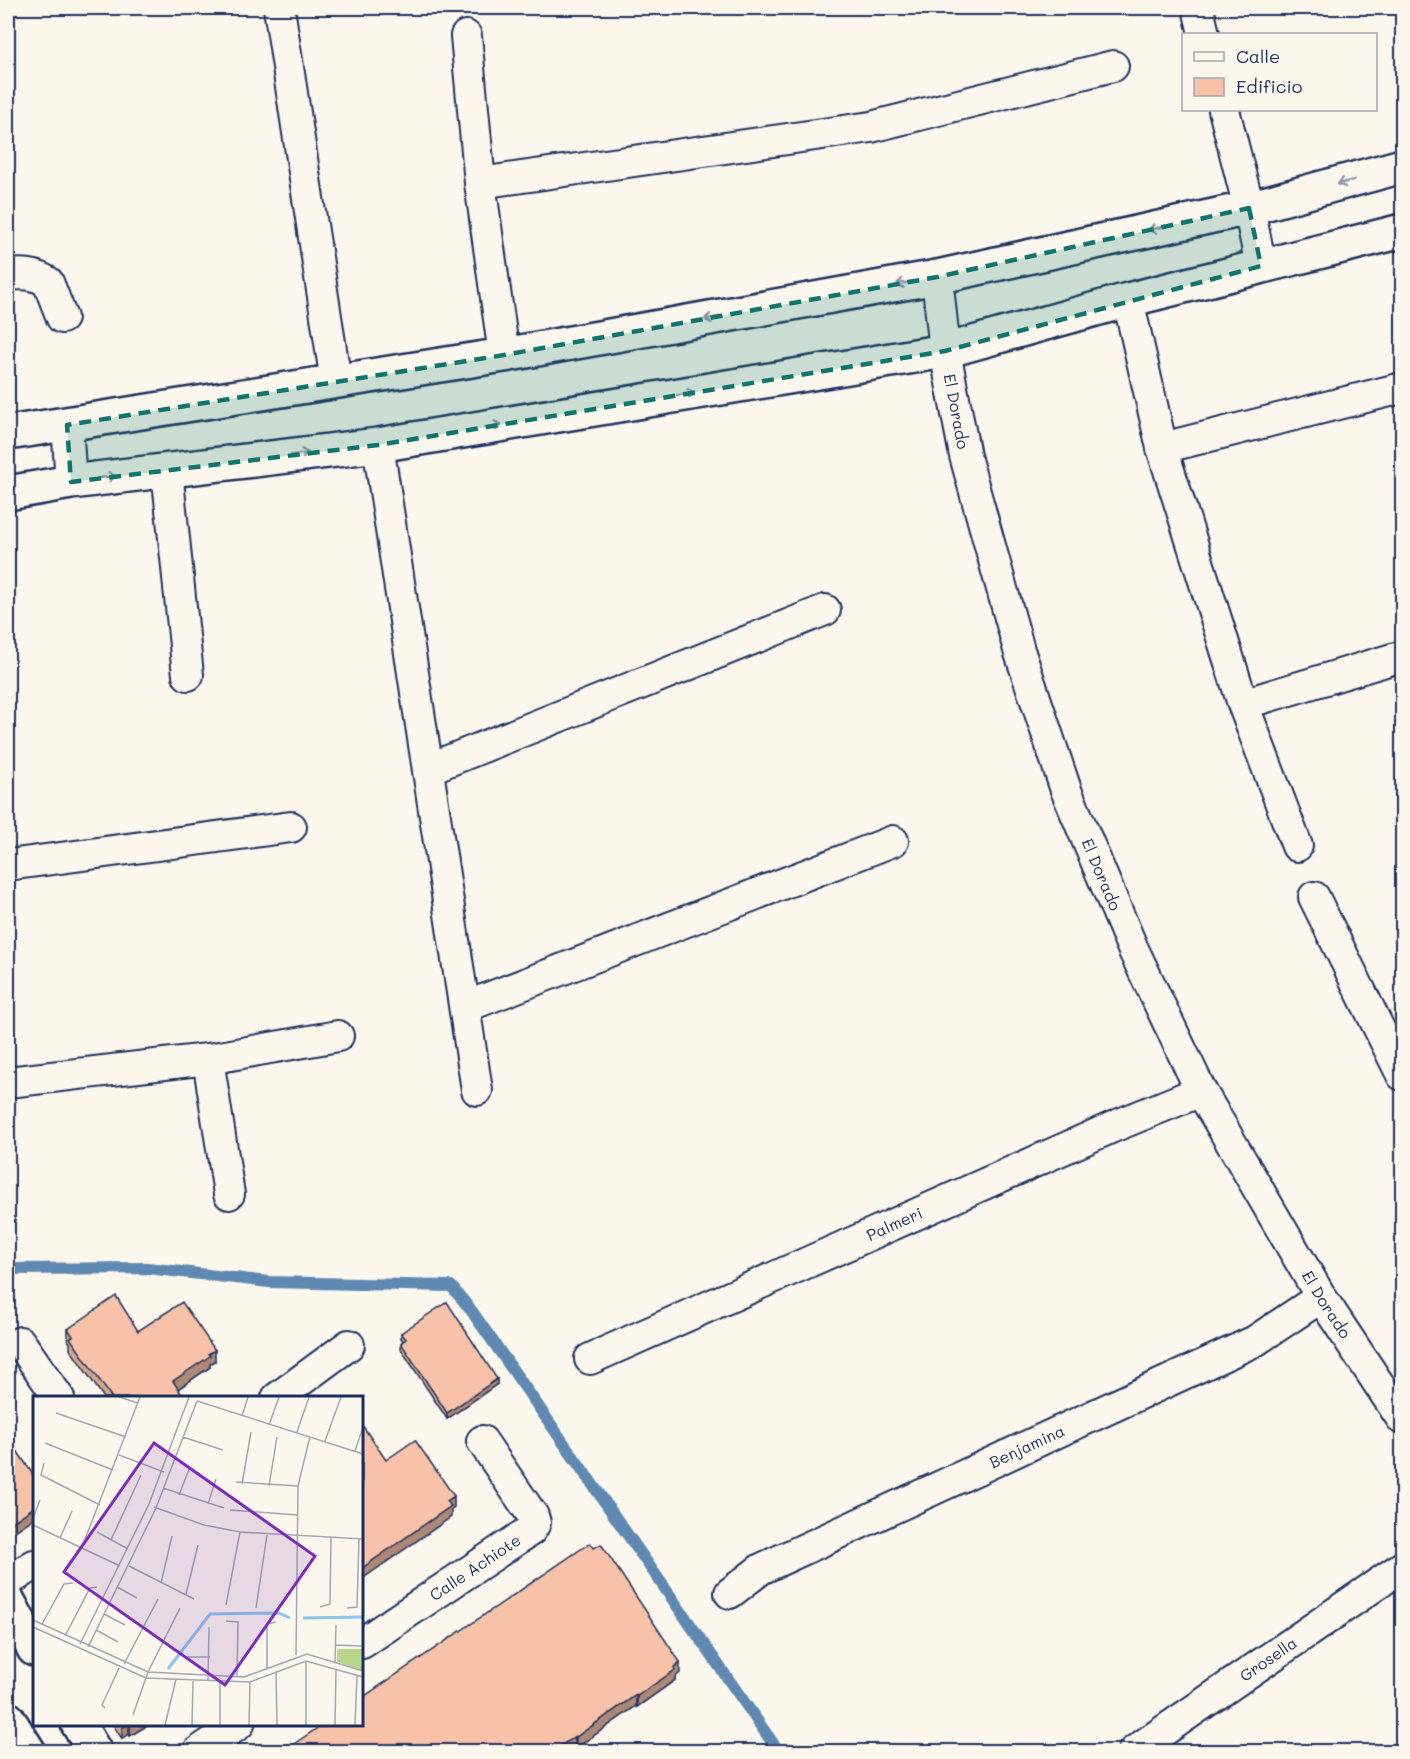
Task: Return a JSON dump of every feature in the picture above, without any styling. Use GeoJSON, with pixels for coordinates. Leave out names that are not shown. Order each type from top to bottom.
{"type":"FeatureCollection","features":[{"type":"Feature","properties":{"kind":"street"},"geometry":{"type":"LineString","coordinates":[[279,8],[336,382]]}},
{"type":"Feature","properties":{"kind":"street"},"geometry":{"type":"LineString","coordinates":[[1198,8],[1204,33]]}},
{"type":"Feature","properties":{"kind":"street"},"geometry":{"type":"LineString","coordinates":[[466,36],[480,183],[504,355]]}},
{"type":"Feature","properties":{"kind":"street"},"geometry":{"type":"LineString","coordinates":[[480,183],[871,127],[1113,66]]}},
{"type":"Feature","properties":{"kind":"street"},"geometry":{"type":"LineString","coordinates":[[1224,111],[1261,266]]}},
{"type":"Feature","properties":{"kind":"street"},"geometry":{"type":"LineString","coordinates":[[8,433],[504,355],[937,277],[1249,208],[1402,166]]}},
{"type":"Feature","properties":{"kind":"street"},"geometry":{"type":"LineString","coordinates":[[8,493],[71,482],[378,445],[945,351],[1128,300],[1402,231]]}},
{"type":"Feature","properties":{"kind":"street"},"geometry":{"type":"LineString","coordinates":[[8,275],[20,273],[36,275],[48,282],[62,318]]}},
{"type":"Feature","properties":{"kind":"street","name":"El Dorado"},"geometry":{"type":"LineString","coordinates":[[937,277],[945,351],[965,456],[1019,650],[1066,790],[1133,949],[1201,1091],[1321,1297],[1402,1419]]}},
{"type":"Feature","properties":{"kind":"street"},"geometry":{"type":"LineString","coordinates":[[1128,300],[1162,448],[1243,704],[1297,846]]}},
{"type":"Feature","properties":{"kind":"street"},"geometry":{"type":"LineString","coordinates":[[1162,448],[1402,388]]}},
{"type":"Feature","properties":{"kind":"street"},"geometry":{"type":"LineString","coordinates":[[67,425],[71,482]]}},
{"type":"Feature","properties":{"kind":"street"},"geometry":{"type":"LineString","coordinates":[[378,445],[477,1090]]}},
{"type":"Feature","properties":{"kind":"street"},"geometry":{"type":"LineString","coordinates":[[166,470],[188,675]]}},
{"type":"Feature","properties":{"kind":"street"},"geometry":{"type":"LineString","coordinates":[[428,769],[825,610]]}},
{"type":"Feature","properties":{"kind":"street"},"geometry":{"type":"LineString","coordinates":[[1243,704],[1402,656]]}},
{"type":"Feature","properties":{"kind":"street"},"geometry":{"type":"LineString","coordinates":[[8,865],[291,827]]}},
{"type":"Feature","properties":{"kind":"street"},"geometry":{"type":"LineString","coordinates":[[465,1007],[893,841]]}},
{"type":"Feature","properties":{"kind":"street"},"geometry":{"type":"LineString","coordinates":[[1314,897],[1402,1075]]}},
{"type":"Feature","properties":{"kind":"street"},"geometry":{"type":"LineString","coordinates":[[8,1082],[208,1059],[338,1036]]}},
{"type":"Feature","properties":{"kind":"street"},"geometry":{"type":"LineString","coordinates":[[208,1059],[229,1194]]}},
{"type":"Feature","properties":{"kind":"street","name":"Palmeri"},"geometry":{"type":"LineString","coordinates":[[590,1359],[1115,1126],[1201,1091]]}},
{"type":"Feature","properties":{"kind":"street","name":"Benjamina"},"geometry":{"type":"LineString","coordinates":[[730,1593],[761,1569],[1255,1341],[1321,1297]]}},
{"type":"Feature","properties":{"kind":"street"},"geometry":{"type":"LineString","coordinates":[[20,1342],[58,1396]]}},
{"type":"Feature","properties":{"kind":"street"},"geometry":{"type":"LineString","coordinates":[[281,1396],[349,1345]]}},
{"type":"Feature","properties":{"kind":"street","name":"Calle Achiote"},"geometry":{"type":"LineString","coordinates":[[363,1642],[531,1530],[535,1523],[533,1516],[482,1441]]}},
{"type":"Feature","properties":{"kind":"street"},"geometry":{"type":"LineString","coordinates":[[8,1581],[33,1566]]}},
{"type":"Feature","properties":{"kind":"street","name":"Grosella"},"geometry":{"type":"LineString","coordinates":[[1133,1752],[1402,1567]]}},
{"type":"Feature","properties":{"kind":"street"},"geometry":{"type":"LineString","coordinates":[[8,1601],[33,1648]]}},
{"type":"Feature","properties":{"kind":"street"},"geometry":{"type":"LineString","coordinates":[[8,1719],[29,1752]]}},
{"type":"Feature","properties":{"kind":"street"},"geometry":{"type":"LineString","coordinates":[[79,1726],[95,1752]]}},
{"type":"Feature","properties":{"kind":"street"},"geometry":{"type":"LineString","coordinates":[[198,1752],[237,1726]]}},
{"type":"Feature","properties":{"kind":"highlighted area"},"geometry":{"type":"Polygon","coordinates":[[[1249,208],[1261,266],[945,351],[378,445],[71,482],[67,425],[504,355],[937,277],[1249,208]]]}},
{"type":"Feature","properties":{"kind":"building"},"geometry":{"type":"Polygon","coordinates":[[[116,1296],[138,1331],[182,1302],[215,1350],[208,1354],[210,1356],[173,1381],[183,1396],[111,1396],[70,1338],[73,1336],[68,1329],[116,1296]]]}},
{"type":"Feature","properties":{"kind":"building"},"geometry":{"type":"Polygon","coordinates":[[[447,1302],[497,1379],[447,1413],[401,1343],[406,1339],[401,1333],[447,1302]]]}},
{"type":"Feature","properties":{"kind":"building"},"geometry":{"type":"Polygon","coordinates":[[[363,1426],[386,1460],[415,1440],[454,1496],[447,1501],[451,1506],[363,1567],[363,1426]]]}},
{"type":"Feature","properties":{"kind":"building"},"geometry":{"type":"Polygon","coordinates":[[[8,1437],[33,1474],[33,1508],[8,1525],[8,1437]]]}},
{"type":"Feature","properties":{"kind":"building"},"geometry":{"type":"Polygon","coordinates":[[[590,1543],[594,1548],[601,1544],[680,1662],[674,1667],[675,1670],[552,1752],[282,1752],[321,1726],[363,1726],[363,1697],[590,1543]]]}},
{"type":"Feature","properties":{"kind":"waterway"},"geometry":{"type":"LineString","coordinates":[[8,1269],[147,1268],[269,1282],[451,1286],[471,1310],[779,1752]]}}]}
